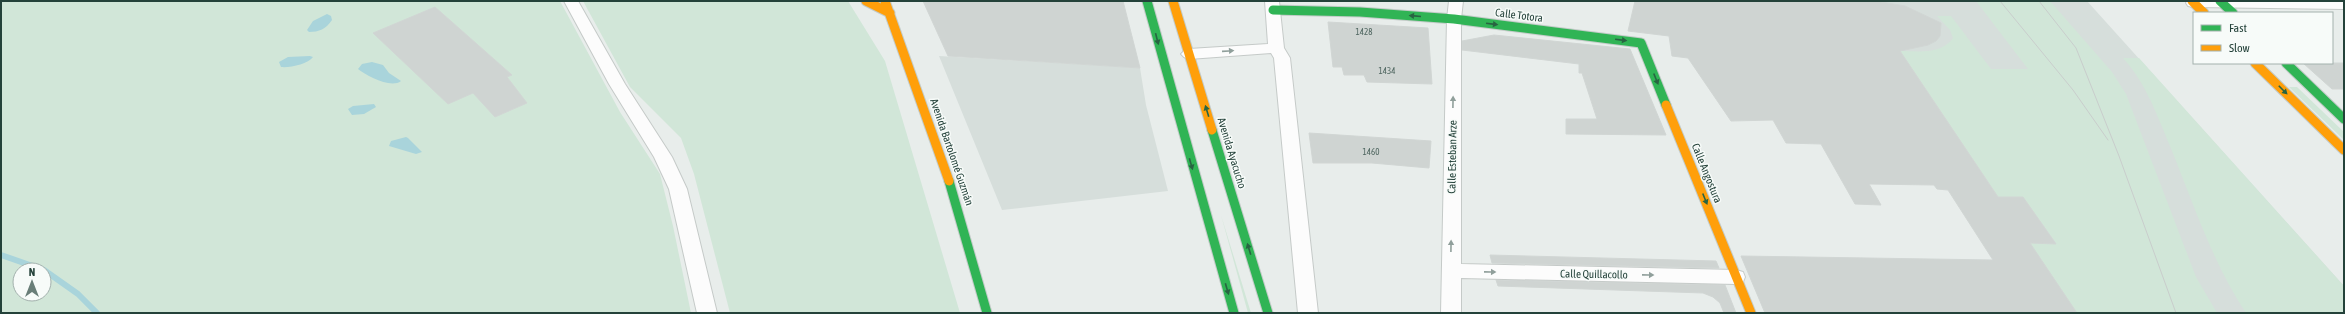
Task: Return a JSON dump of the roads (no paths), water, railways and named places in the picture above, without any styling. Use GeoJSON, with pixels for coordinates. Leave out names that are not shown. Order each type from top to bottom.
{"type":"FeatureCollection","features":[{"type":"Feature","properties":{"kind":"street"},"geometry":{"type":"LineString","coordinates":[[570,1],[617,84],[663,157],[678,190],[707,313]]}},
{"type":"Feature","properties":{"kind":"street"},"geometry":{"type":"LineString","coordinates":[[866,1],[890,13]]}},
{"type":"Feature","properties":{"kind":"street","name":"Avenida Bartolomé Guzmán"},"geometry":{"type":"LineString","coordinates":[[885,1],[908,60],[965,227],[987,313]]}},
{"type":"Feature","properties":{"kind":"street"},"geometry":{"type":"LineString","coordinates":[[1147,1],[1234,313]]}},
{"type":"Feature","properties":{"kind":"street","name":"Avenida Ayacucho"},"geometry":{"type":"LineString","coordinates":[[1173,1],[1268,313]]}},
{"type":"Feature","properties":{"kind":"street","name":"Calle Esteban Arze"},"geometry":{"type":"LineString","coordinates":[[1452,313],[1451,271],[1454,19],[1456,1]]}},
{"type":"Feature","properties":{"kind":"street"},"geometry":{"type":"LineString","coordinates":[[2193,2],[2344,5]]}},
{"type":"Feature","properties":{"kind":"street"},"geometry":{"type":"LineString","coordinates":[[2193,2],[2203,12]]}},
{"type":"Feature","properties":{"kind":"street"},"geometry":{"type":"LineString","coordinates":[[2221,2],[2232,12]]}},
{"type":"Feature","properties":{"kind":"street"},"geometry":{"type":"LineString","coordinates":[[1273,5],[1276,48],[1282,58],[1308,313]]}},
{"type":"Feature","properties":{"kind":"street","name":"Calle Totora"},"geometry":{"type":"LineString","coordinates":[[1273,5],[1454,19],[1641,42]]}},
{"type":"Feature","properties":{"kind":"street","name":"Calle Angostura"},"geometry":{"type":"LineString","coordinates":[[1641,42],[1751,313]]}},
{"type":"Feature","properties":{"kind":"street"},"geometry":{"type":"LineString","coordinates":[[1189,54],[1276,48]]}},
{"type":"Feature","properties":{"kind":"street"},"geometry":{"type":"LineString","coordinates":[[2256,64],[2344,150]]}},
{"type":"Feature","properties":{"kind":"street"},"geometry":{"type":"LineString","coordinates":[[2287,64],[2344,119]]}},
{"type":"Feature","properties":{"kind":"street","name":"Calle Quillacollo"},"geometry":{"type":"LineString","coordinates":[[1451,271],[1736,277]]}},
{"type":"Feature","properties":{"kind":"water"},"geometry":{"type":"Polygon","coordinates":[[[327,14],[331,16],[332,20],[325,28],[313,32],[309,32],[307,30],[313,21],[327,14]]]}},
{"type":"Feature","properties":{"kind":"water"},"geometry":{"type":"Polygon","coordinates":[[[288,57],[313,57],[307,62],[298,65],[281,67],[279,62],[288,57]]]}},
{"type":"Feature","properties":{"kind":"water"},"geometry":{"type":"Polygon","coordinates":[[[372,62],[383,65],[389,73],[401,81],[397,83],[385,83],[358,69],[362,64],[372,62]]]}},
{"type":"Feature","properties":{"kind":"water"},"geometry":{"type":"Polygon","coordinates":[[[374,104],[376,107],[364,114],[352,115],[348,109],[353,106],[374,104]]]}},
{"type":"Feature","properties":{"kind":"water"},"geometry":{"type":"Polygon","coordinates":[[[406,137],[422,152],[416,154],[389,146],[391,141],[406,137]]]}},
{"type":"Feature","properties":{"kind":"waterway"},"geometry":{"type":"LineString","coordinates":[[1,255],[44,270],[78,294],[97,313]]}},
{"type":"Feature","properties":{"kind":"tram line"},"geometry":{"type":"LineString","coordinates":[[2000,1],[2073,90],[2108,140]]}},
{"type":"Feature","properties":{"kind":"tram line"},"geometry":{"type":"LineString","coordinates":[[2039,1],[2076,48],[2119,156],[2176,313]]}}]}
